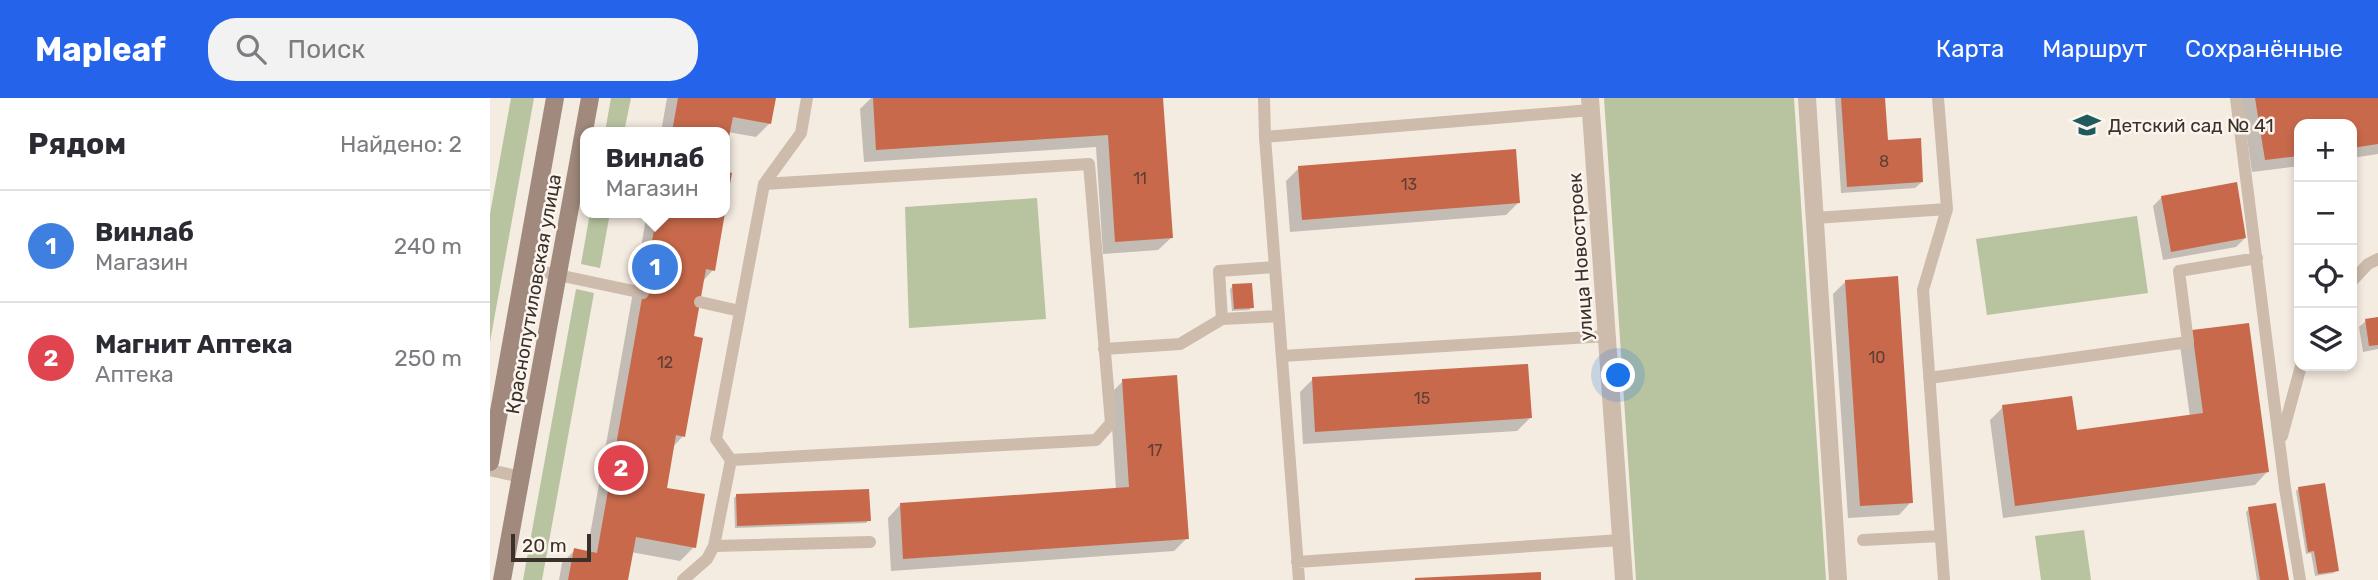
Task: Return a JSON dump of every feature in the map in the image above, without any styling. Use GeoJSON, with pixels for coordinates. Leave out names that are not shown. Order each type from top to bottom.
{"type":"FeatureCollection","features":[{"type":"Feature","properties":{"kind":"main road","name":"Краснопутиловская улица"},"geometry":{"type":"LineString","coordinates":[[490,462],[555,98]]}},
{"type":"Feature","properties":{"kind":"main road","name":"Краснопутиловская улица"},"geometry":{"type":"LineString","coordinates":[[585,127],[590,98]]}},
{"type":"Feature","properties":{"kind":"main road","name":"Краснопутиловская улица"},"geometry":{"type":"LineString","coordinates":[[502,580],[580,154]]}},
{"type":"Feature","properties":{"kind":"street"},"geometry":{"type":"LineString","coordinates":[[1807,98],[1838,580]]}},
{"type":"Feature","properties":{"kind":"street","name":"улица Новостроек"},"geometry":{"type":"LineString","coordinates":[[1591,104],[1624,580]]}},
{"type":"Feature","properties":{"kind":"lane"},"geometry":{"type":"LineString","coordinates":[[683,580],[707,559],[714,546],[731,460],[716,439],[764,184],[801,133],[807,98]]}},
{"type":"Feature","properties":{"kind":"lane"},"geometry":{"type":"LineString","coordinates":[[1264,98],[1299,580]]}},
{"type":"Feature","properties":{"kind":"lane"},"geometry":{"type":"LineString","coordinates":[[1938,98],[1947,209],[1923,290],[1944,580]]}},
{"type":"Feature","properties":{"kind":"lane"},"geometry":{"type":"LineString","coordinates":[[2236,98],[2300,580]]}},
{"type":"Feature","properties":{"kind":"lane"},"geometry":{"type":"LineString","coordinates":[[1265,137],[1591,104]]}},
{"type":"Feature","properties":{"kind":"lane"},"geometry":{"type":"LineString","coordinates":[[731,460],[1096,440],[1111,423],[1089,164],[764,184]]}},
{"type":"Feature","properties":{"kind":"lane"},"geometry":{"type":"LineString","coordinates":[[1815,218],[1947,209]]}},
{"type":"Feature","properties":{"kind":"lane"},"geometry":{"type":"LineString","coordinates":[[1929,378],[2188,342],[2179,271],[2257,258]]}},
{"type":"Feature","properties":{"kind":"lane"},"geometry":{"type":"LineString","coordinates":[[2357,276],[2368,264],[2378,259]]}},
{"type":"Feature","properties":{"kind":"lane"},"geometry":{"type":"LineString","coordinates":[[1222,319],[1219,271],[1275,267]]}},
{"type":"Feature","properties":{"kind":"lane"},"geometry":{"type":"LineString","coordinates":[[526,268],[643,293]]}},
{"type":"Feature","properties":{"kind":"lane"},"geometry":{"type":"LineString","coordinates":[[700,302],[740,311]]}},
{"type":"Feature","properties":{"kind":"lane"},"geometry":{"type":"LineString","coordinates":[[1104,349],[1180,344],[1222,319],[1279,316]]}},
{"type":"Feature","properties":{"kind":"lane"},"geometry":{"type":"LineString","coordinates":[[1282,356],[1607,336]]}},
{"type":"Feature","properties":{"kind":"lane"},"geometry":{"type":"LineString","coordinates":[[2280,444],[2300,371]]}},
{"type":"Feature","properties":{"kind":"lane"},"geometry":{"type":"LineString","coordinates":[[490,470],[521,477]]}},
{"type":"Feature","properties":{"kind":"lane"},"geometry":{"type":"LineString","coordinates":[[1863,540],[1940,536]]}},
{"type":"Feature","properties":{"kind":"lane"},"geometry":{"type":"LineString","coordinates":[[1297,562],[1621,540]]}},
{"type":"Feature","properties":{"kind":"lane"},"geometry":{"type":"LineString","coordinates":[[714,546],[870,542]]}},
{"type":"Feature","properties":{"kind":"green space"},"geometry":{"type":"Polygon","coordinates":[[[511,98],[534,98],[490,342],[490,214],[511,98]]]}},
{"type":"Feature","properties":{"kind":"green space"},"geometry":{"type":"Polygon","coordinates":[[[611,98],[631,98],[625,127],[606,127],[611,98]]]}},
{"type":"Feature","properties":{"kind":"green space"},"geometry":{"type":"Polygon","coordinates":[[[1604,98],[1794,98],[1826,580],[1636,580],[1604,98]]]}},
{"type":"Feature","properties":{"kind":"green space"},"geometry":{"type":"Polygon","coordinates":[[[1037,198],[1046,319],[909,328],[905,207],[1037,198]]]}},
{"type":"Feature","properties":{"kind":"green space"},"geometry":{"type":"Polygon","coordinates":[[[2137,216],[2148,293],[1987,315],[1976,239],[2137,216]]]}},
{"type":"Feature","properties":{"kind":"green space"},"geometry":{"type":"Polygon","coordinates":[[[589,218],[609,218],[600,268],[581,264],[589,218]]]}},
{"type":"Feature","properties":{"kind":"green space"},"geometry":{"type":"Polygon","coordinates":[[[576,289],[594,293],[542,580],[523,580],[576,289]]]}},
{"type":"Feature","properties":{"kind":"green space"},"geometry":{"type":"Polygon","coordinates":[[[2084,530],[2091,580],[2041,580],[2035,536],[2084,530]]]}},
{"type":"Feature","properties":{"kind":"building"},"geometry":{"type":"Polygon","coordinates":[[[678,98],[776,98],[771,124],[733,117],[730,132],[730,127],[673,127],[678,98]]]}},
{"type":"Feature","properties":{"kind":"building"},"geometry":{"type":"Polygon","coordinates":[[[873,98],[1163,98],[1173,238],[1115,242],[1108,135],[876,150],[873,98]]]}},
{"type":"Feature","properties":{"kind":"building"},"geometry":{"type":"Polygon","coordinates":[[[1841,98],[1885,98],[1888,140],[1921,138],[1923,182],[1847,187],[1841,98]]]}},
{"type":"Feature","properties":{"kind":"building"},"geometry":{"type":"Polygon","coordinates":[[[2255,98],[2378,98],[2378,144],[2357,147],[2357,119],[2294,119],[2294,157],[2265,160],[2255,98]]]}},
{"type":"Feature","properties":{"kind":"building"},"geometry":{"type":"Polygon","coordinates":[[[1516,149],[1520,203],[1302,220],[1298,166],[1516,149]]]}},
{"type":"Feature","properties":{"kind":"building"},"geometry":{"type":"Polygon","coordinates":[[[2237,182],[2246,238],[2171,252],[2161,196],[2237,182]]]}},
{"type":"Feature","properties":{"kind":"building"},"geometry":{"type":"Polygon","coordinates":[[[656,218],[724,218],[715,271],[706,269],[694,336],[703,338],[685,437],[676,435],[667,488],[705,494],[696,548],[636,537],[628,580],[568,580],[574,548],[597,553],[656,218]]]}},
{"type":"Feature","properties":{"kind":"building"},"geometry":{"type":"Polygon","coordinates":[[[1898,276],[1913,503],[1860,506],[1845,280],[1898,276]]]}},
{"type":"Feature","properties":{"kind":"building"},"geometry":{"type":"Polygon","coordinates":[[[1252,283],[1254,308],[1234,309],[1232,284],[1252,283]]]}},
{"type":"Feature","properties":{"kind":"building"},"geometry":{"type":"Polygon","coordinates":[[[2378,317],[2378,345],[2369,346],[2365,319],[2378,317]]]}},
{"type":"Feature","properties":{"kind":"building"},"geometry":{"type":"Polygon","coordinates":[[[2249,323],[2269,472],[2015,506],[2002,405],[2072,396],[2077,430],[2203,413],[2192,330],[2249,323]]]}},
{"type":"Feature","properties":{"kind":"building"},"geometry":{"type":"Polygon","coordinates":[[[1528,364],[1532,418],[1315,432],[1312,377],[1528,364]]]}},
{"type":"Feature","properties":{"kind":"building"},"geometry":{"type":"Polygon","coordinates":[[[1177,375],[1189,539],[903,559],[900,503],[1129,487],[1122,379],[1177,375]]]}},
{"type":"Feature","properties":{"kind":"building"},"geometry":{"type":"Polygon","coordinates":[[[2325,483],[2339,571],[2318,574],[2314,551],[2308,552],[2298,487],[2325,483]]]}},
{"type":"Feature","properties":{"kind":"building"},"geometry":{"type":"Polygon","coordinates":[[[869,489],[871,521],[737,526],[736,494],[869,489]]]}},
{"type":"Feature","properties":{"kind":"building"},"geometry":{"type":"Polygon","coordinates":[[[2276,503],[2289,580],[2260,580],[2248,507],[2276,503]]]}},
{"type":"Feature","properties":{"kind":"building"},"geometry":{"type":"Polygon","coordinates":[[[1541,572],[1541,580],[1415,580],[1415,578],[1541,572]]]}},
{"type":"Feature","properties":{"kind":"place","name":"Детский сад № 41"},"geometry":{"type":"Point","coordinates":[2087,125]}},
{"type":"Feature","properties":{"kind":"place","name":"Винлаб"},"geometry":{"type":"Point","coordinates":[655,267]}},
{"type":"Feature","properties":{"kind":"place","name":"Магнит Аптека"},"geometry":{"type":"Point","coordinates":[621,468]}}]}
